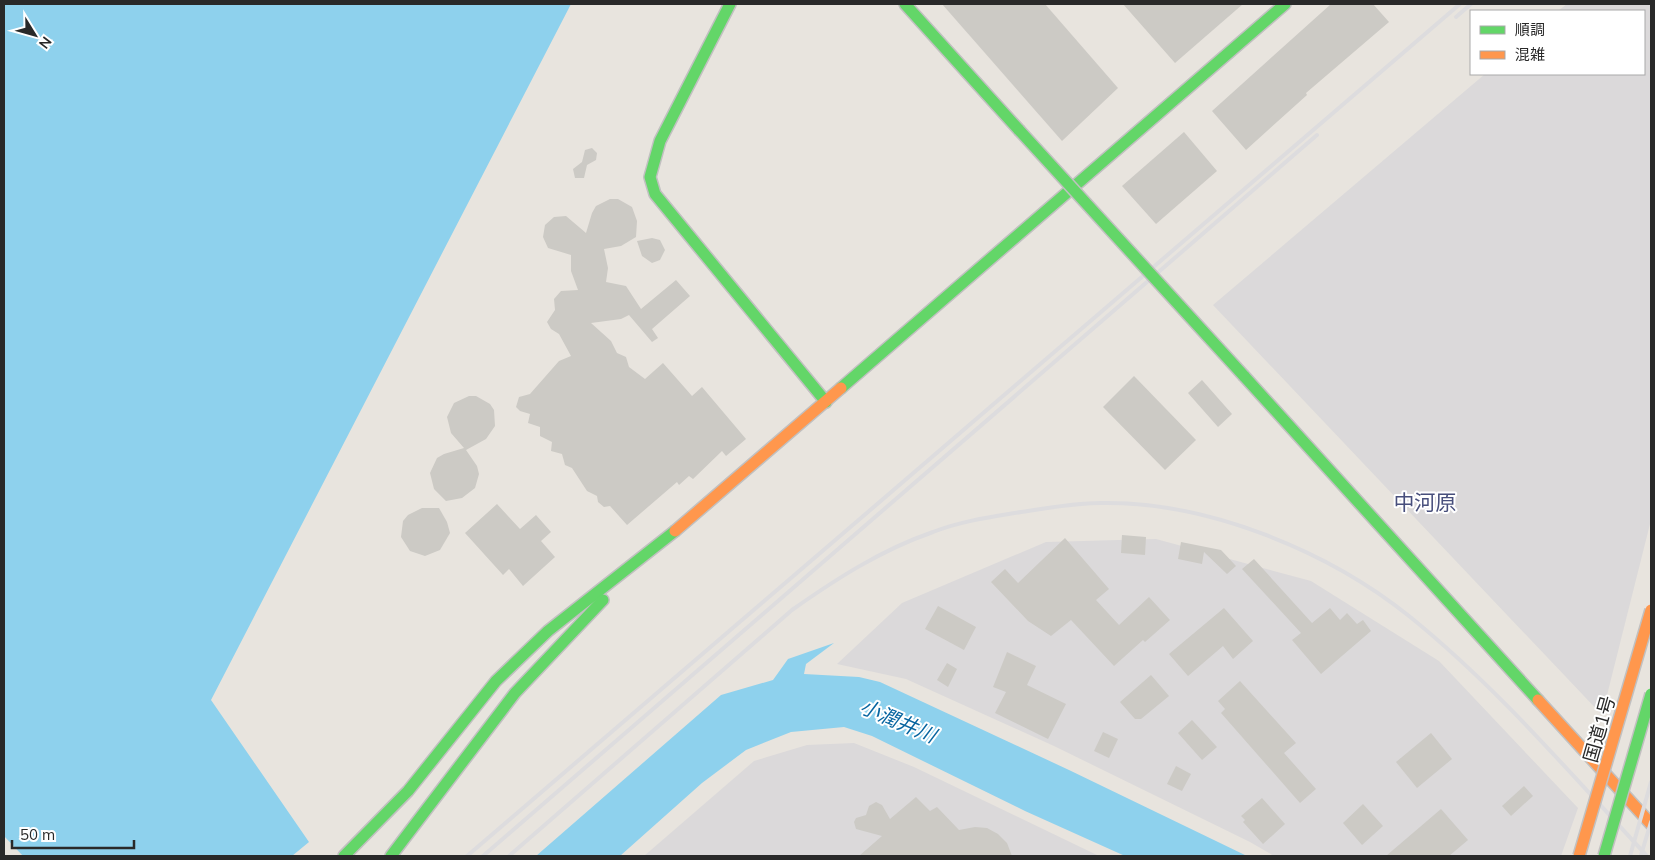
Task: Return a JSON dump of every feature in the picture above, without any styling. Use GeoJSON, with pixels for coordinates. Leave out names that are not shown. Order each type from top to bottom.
{"type":"FeatureCollection","features":[{"type":"Feature","properties":{"kind":"main road"},"geometry":{"type":"LineString","coordinates":[[730,4],[660,141],[650,177],[655,194],[826,402]]}},
{"type":"Feature","properties":{"kind":"main road"},"geometry":{"type":"LineString","coordinates":[[904,4],[1651,824]]}},
{"type":"Feature","properties":{"kind":"main road"},"geometry":{"type":"LineString","coordinates":[[344,856],[408,791],[496,681],[548,631],[664,540],[826,402],[1284,4]]}},
{"type":"Feature","properties":{"kind":"main road"},"geometry":{"type":"LineString","coordinates":[[391,856],[515,693],[559,644],[664,540]]}},
{"type":"Feature","properties":{"kind":"main road","name":"国道1号"},"geometry":{"type":"LineString","coordinates":[[1580,856],[1651,610]]}},
{"type":"Feature","properties":{"kind":"main road"},"geometry":{"type":"LineString","coordinates":[[1604,856],[1651,694]]}},
{"type":"Feature","properties":{"kind":"shaded area"},"geometry":{"type":"Polygon","coordinates":[[[1567,4],[1651,4],[1651,520],[1602,715],[1213,305],[1484,75],[1645,75],[1645,10],[1559,10],[1567,4]]]}},
{"type":"Feature","properties":{"kind":"shaded area"},"geometry":{"type":"Polygon","coordinates":[[[1156,539],[1311,581],[1439,661],[1578,808],[1561,856],[1274,856],[1250,842],[1054,746],[906,679],[837,664],[902,603],[1046,542],[1156,539]]]}},
{"type":"Feature","properties":{"kind":"shaded area"},"geometry":{"type":"Polygon","coordinates":[[[854,743],[914,767],[1099,856],[644,856],[754,761],[807,745],[854,743]]]}},
{"type":"Feature","properties":{"kind":"water"},"geometry":{"type":"Polygon","coordinates":[[[4,4],[571,4],[211,700],[309,842],[292,856],[23,856],[4,836],[4,4]]]}},
{"type":"Feature","properties":{"kind":"water","name":"小潤井川"},"geometry":{"type":"Polygon","coordinates":[[[834,643],[806,664],[804,674],[859,677],[880,682],[1247,856],[1125,856],[1025,811],[872,736],[844,727],[791,732],[746,750],[702,783],[620,856],[536,856],[721,695],[773,680],[788,659],[834,643]]]}},
{"type":"Feature","properties":{"kind":"building"},"geometry":{"type":"Polygon","coordinates":[[[942,4],[1045,4],[1118,88],[1062,141],[942,4]]]}},
{"type":"Feature","properties":{"kind":"building"},"geometry":{"type":"Polygon","coordinates":[[[1123,4],[1243,4],[1175,63],[1123,4]]]}},
{"type":"Feature","properties":{"kind":"building"},"geometry":{"type":"Polygon","coordinates":[[[1331,4],[1373,4],[1389,22],[1306,93],[1307,95],[1246,150],[1212,111],[1331,4]]]}},
{"type":"Feature","properties":{"kind":"building"},"geometry":{"type":"Polygon","coordinates":[[[1184,132],[1217,171],[1156,224],[1122,186],[1184,132]]]}},
{"type":"Feature","properties":{"kind":"building"},"geometry":{"type":"Polygon","coordinates":[[[592,148],[597,153],[596,160],[587,165],[584,178],[575,178],[573,169],[582,162],[585,150],[592,148]]]}},
{"type":"Feature","properties":{"kind":"building"},"geometry":{"type":"Polygon","coordinates":[[[610,199],[618,199],[632,207],[637,221],[636,237],[621,246],[604,249],[608,268],[606,282],[626,286],[641,309],[676,280],[690,296],[652,329],[658,338],[652,342],[629,315],[621,319],[591,323],[611,341],[617,353],[626,357],[629,367],[645,379],[663,363],[692,396],[702,387],[746,439],[726,456],[722,451],[693,479],[689,476],[679,485],[677,482],[627,525],[610,506],[604,507],[598,502],[597,496],[587,491],[572,468],[565,465],[562,454],[551,451],[552,442],[540,436],[540,427],[528,423],[530,414],[520,411],[516,407],[519,397],[530,394],[559,361],[571,356],[559,334],[551,329],[547,322],[555,310],[554,299],[561,291],[578,290],[571,271],[571,255],[548,248],[543,237],[545,225],[554,217],[566,216],[586,233],[596,206],[610,199]]]}},
{"type":"Feature","properties":{"kind":"building"},"geometry":{"type":"Polygon","coordinates":[[[652,238],[660,240],[665,250],[660,260],[652,263],[642,256],[637,241],[652,238]]]}},
{"type":"Feature","properties":{"kind":"building"},"geometry":{"type":"Polygon","coordinates":[[[1134,376],[1196,440],[1165,470],[1103,407],[1134,376]]]}},
{"type":"Feature","properties":{"kind":"building"},"geometry":{"type":"Polygon","coordinates":[[[1202,380],[1232,414],[1218,427],[1188,393],[1202,380]]]}},
{"type":"Feature","properties":{"kind":"building"},"geometry":{"type":"Polygon","coordinates":[[[469,396],[476,396],[490,404],[494,410],[495,426],[486,439],[466,450],[477,466],[479,474],[475,488],[462,498],[446,501],[434,489],[430,473],[437,458],[464,448],[451,433],[447,417],[454,403],[469,396]]]}},
{"type":"Feature","properties":{"kind":"building"},"geometry":{"type":"Polygon","coordinates":[[[497,504],[520,529],[536,515],[551,532],[541,541],[555,557],[523,586],[509,569],[503,575],[465,533],[497,504]]]}},
{"type":"Feature","properties":{"kind":"building"},"geometry":{"type":"Polygon","coordinates":[[[422,508],[439,508],[447,522],[450,533],[440,550],[425,556],[410,551],[401,537],[403,521],[408,515],[422,508]]]}},
{"type":"Feature","properties":{"kind":"building"},"geometry":{"type":"Polygon","coordinates":[[[1122,535],[1146,537],[1145,555],[1121,553],[1122,535]]]}},
{"type":"Feature","properties":{"kind":"building"},"geometry":{"type":"Polygon","coordinates":[[[1065,538],[1109,589],[1096,600],[1119,625],[1149,597],[1170,620],[1145,642],[1143,640],[1114,666],[1071,620],[1051,636],[1028,621],[991,582],[1005,569],[1018,583],[1065,538]]]}},
{"type":"Feature","properties":{"kind":"building"},"geometry":{"type":"Polygon","coordinates":[[[1181,542],[1221,550],[1236,566],[1227,574],[1204,552],[1202,564],[1178,559],[1181,542]]]}},
{"type":"Feature","properties":{"kind":"building"},"geometry":{"type":"Polygon","coordinates":[[[1254,559],[1312,623],[1330,608],[1340,620],[1347,613],[1357,624],[1363,620],[1371,631],[1321,674],[1292,640],[1301,633],[1242,569],[1254,559]]]}},
{"type":"Feature","properties":{"kind":"building"},"geometry":{"type":"Polygon","coordinates":[[[938,606],[976,627],[964,650],[925,629],[938,606]]]}},
{"type":"Feature","properties":{"kind":"building"},"geometry":{"type":"Polygon","coordinates":[[[1224,608],[1253,641],[1233,659],[1223,646],[1188,676],[1169,654],[1224,608]]]}},
{"type":"Feature","properties":{"kind":"building"},"geometry":{"type":"Polygon","coordinates":[[[1007,652],[1036,666],[1027,685],[1066,704],[1048,739],[995,713],[1006,692],[993,687],[1007,652]]]}},
{"type":"Feature","properties":{"kind":"building"},"geometry":{"type":"Polygon","coordinates":[[[947,663],[957,669],[948,687],[937,680],[947,663]]]}},
{"type":"Feature","properties":{"kind":"building"},"geometry":{"type":"Polygon","coordinates":[[[1151,675],[1169,696],[1141,719],[1135,719],[1120,702],[1151,675]]]}},
{"type":"Feature","properties":{"kind":"building"},"geometry":{"type":"Polygon","coordinates":[[[1240,681],[1296,743],[1284,753],[1316,789],[1300,803],[1221,713],[1225,709],[1218,701],[1240,681]]]}},
{"type":"Feature","properties":{"kind":"building"},"geometry":{"type":"Polygon","coordinates":[[[1192,720],[1217,747],[1202,760],[1178,733],[1192,720]]]}},
{"type":"Feature","properties":{"kind":"building"},"geometry":{"type":"Polygon","coordinates":[[[1103,732],[1118,739],[1109,758],[1094,751],[1103,732]]]}},
{"type":"Feature","properties":{"kind":"building"},"geometry":{"type":"Polygon","coordinates":[[[1431,733],[1452,759],[1417,788],[1396,762],[1431,733]]]}},
{"type":"Feature","properties":{"kind":"building"},"geometry":{"type":"Polygon","coordinates":[[[1176,766],[1191,774],[1182,791],[1167,784],[1176,766]]]}},
{"type":"Feature","properties":{"kind":"building"},"geometry":{"type":"Polygon","coordinates":[[[1524,786],[1533,796],[1511,816],[1502,806],[1524,786]]]}},
{"type":"Feature","properties":{"kind":"building"},"geometry":{"type":"Polygon","coordinates":[[[916,797],[930,811],[937,807],[959,830],[975,827],[987,828],[998,834],[1007,843],[1012,856],[859,856],[882,836],[856,829],[854,822],[856,818],[866,815],[869,806],[876,802],[882,805],[890,819],[916,797]]]}},
{"type":"Feature","properties":{"kind":"building"},"geometry":{"type":"Polygon","coordinates":[[[1262,798],[1285,824],[1263,844],[1243,822],[1245,820],[1241,816],[1262,798]]]}},
{"type":"Feature","properties":{"kind":"building"},"geometry":{"type":"Polygon","coordinates":[[[1363,804],[1383,826],[1362,845],[1343,823],[1363,804]]]}},
{"type":"Feature","properties":{"kind":"building"},"geometry":{"type":"Polygon","coordinates":[[[1441,809],[1468,840],[1449,856],[1386,856],[1441,809]]]}},
{"type":"Feature","properties":{"kind":"railway"},"geometry":{"type":"LineString","coordinates":[[467,856],[1460,4]]}},
{"type":"Feature","properties":{"kind":"railway"},"geometry":{"type":"LineString","coordinates":[[1456,17],[1471,4]]}},
{"type":"Feature","properties":{"kind":"railway"},"geometry":{"type":"LineString","coordinates":[[483,856],[1317,135]]}},
{"type":"Feature","properties":{"kind":"railway"},"geometry":{"type":"LineString","coordinates":[[509,856],[792,610],[859,566],[895,547],[954,525],[1051,507],[1101,503],[1141,505],[1182,511],[1224,521],[1264,534],[1304,551],[1377,592],[1409,616],[1473,672],[1562,763],[1647,856]]}},
{"type":"Feature","properties":{"kind":"railway"},"geometry":{"type":"LineString","coordinates":[[1630,856],[1651,782]]}},
{"type":"Feature","properties":{"kind":"railway"},"geometry":{"type":"LineString","coordinates":[[1641,855],[1651,822]]}},
{"type":"Feature","properties":{"kind":"traffic: fast"},"geometry":{"type":"LineString","coordinates":[[730,4],[660,141],[650,177],[655,194],[826,402]]}},
{"type":"Feature","properties":{"kind":"traffic: fast"},"geometry":{"type":"LineString","coordinates":[[905,4],[1019,130]]}},
{"type":"Feature","properties":{"kind":"traffic: fast"},"geometry":{"type":"LineString","coordinates":[[841,388],[1285,4]]}},
{"type":"Feature","properties":{"kind":"traffic: fast"},"geometry":{"type":"LineString","coordinates":[[1019,130],[1244,376]]}},
{"type":"Feature","properties":{"kind":"traffic: fast"},"geometry":{"type":"LineString","coordinates":[[1244,376],[1538,700]]}},
{"type":"Feature","properties":{"kind":"traffic: fast"},"geometry":{"type":"LineString","coordinates":[[344,856],[408,791],[496,681],[548,631],[675,531]]}},
{"type":"Feature","properties":{"kind":"traffic: fast"},"geometry":{"type":"LineString","coordinates":[[391,856],[515,693],[603,600]]}},
{"type":"Feature","properties":{"kind":"traffic: fast"},"geometry":{"type":"LineString","coordinates":[[1604,856],[1651,694]]}},
{"type":"Feature","properties":{"kind":"traffic: slow"},"geometry":{"type":"LineString","coordinates":[[675,531],[841,388]]}},
{"type":"Feature","properties":{"kind":"traffic: slow"},"geometry":{"type":"LineString","coordinates":[[1579,856],[1651,610]]}},
{"type":"Feature","properties":{"kind":"traffic: slow"},"geometry":{"type":"LineString","coordinates":[[1538,700],[1651,824]]}},
{"type":"Feature","properties":{"kind":"district","name":"中河原"},"geometry":{"type":"Point","coordinates":[1425,503]}}]}
